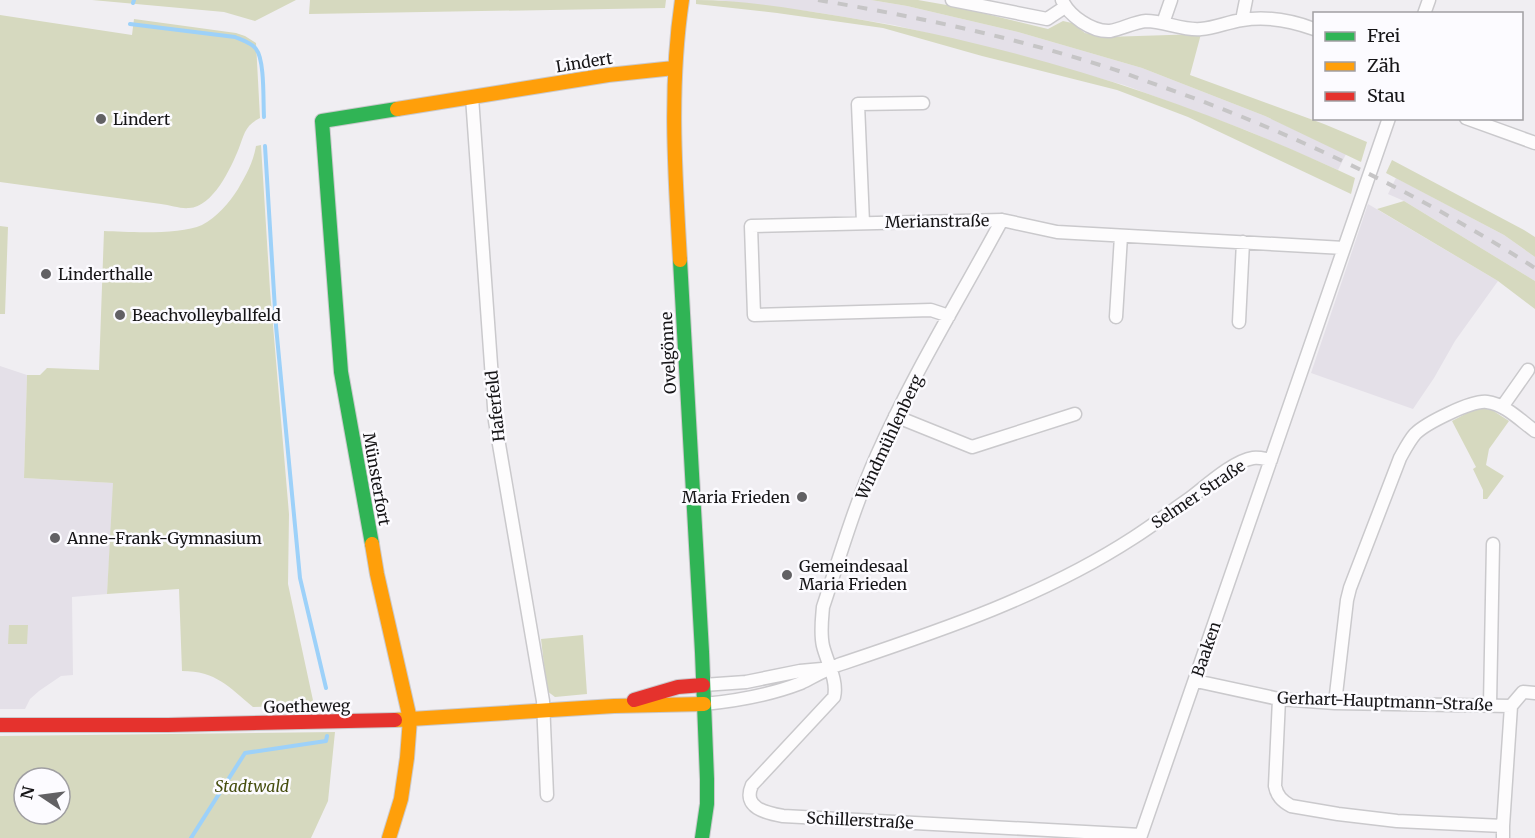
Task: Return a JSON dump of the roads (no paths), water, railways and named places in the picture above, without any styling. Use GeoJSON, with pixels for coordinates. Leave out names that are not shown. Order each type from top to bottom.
{"type":"FeatureCollection","features":[{"type":"Feature","properties":{"kind":"street","name":"Ovelgönne"},"geometry":{"type":"LineString","coordinates":[[682,0],[675,41],[673,109],[708,778],[702,838]]}},
{"type":"Feature","properties":{"kind":"street"},"geometry":{"type":"LineString","coordinates":[[952,0],[1047,19],[1064,4],[1073,16],[1083,23],[1110,31],[1146,21],[1199,30],[1242,20],[1274,18],[1313,28]]}},
{"type":"Feature","properties":{"kind":"street"},"geometry":{"type":"LineString","coordinates":[[1163,23],[1171,0]]}},
{"type":"Feature","properties":{"kind":"street"},"geometry":{"type":"LineString","coordinates":[[1242,20],[1246,0]]}},
{"type":"Feature","properties":{"kind":"street","name":"Lindert"},"geometry":{"type":"LineString","coordinates":[[322,121],[608,75],[674,68]]}},
{"type":"Feature","properties":{"kind":"street","name":"Haferfeld"},"geometry":{"type":"LineString","coordinates":[[472,97],[495,421],[544,711],[547,795]]}},
{"type":"Feature","properties":{"kind":"street"},"geometry":{"type":"LineString","coordinates":[[863,223],[858,104],[922,103]]}},
{"type":"Feature","properties":{"kind":"street"},"geometry":{"type":"LineString","coordinates":[[1271,460],[1388,120]]}},
{"type":"Feature","properties":{"kind":"street"},"geometry":{"type":"LineString","coordinates":[[1472,120],[1535,143]]}},
{"type":"Feature","properties":{"kind":"street","name":"Münsterfort"},"geometry":{"type":"LineString","coordinates":[[322,121],[341,372],[377,574],[410,719],[401,799],[389,838]]}},
{"type":"Feature","properties":{"kind":"street","name":"Merianstraße"},"geometry":{"type":"LineString","coordinates":[[949,316],[931,310],[754,315],[751,226],[1002,220],[1057,232],[1344,248]]}},
{"type":"Feature","properties":{"kind":"street","name":"Windmühlenberg"},"geometry":{"type":"LineString","coordinates":[[830,668],[822,643],[823,607],[851,521],[876,457],[895,417],[1002,220]]}},
{"type":"Feature","properties":{"kind":"street"},"geometry":{"type":"LineString","coordinates":[[1116,317],[1121,236]]}},
{"type":"Feature","properties":{"kind":"street"},"geometry":{"type":"LineString","coordinates":[[1239,322],[1243,242]]}},
{"type":"Feature","properties":{"kind":"street"},"geometry":{"type":"LineString","coordinates":[[1502,407],[1528,370]]}},
{"type":"Feature","properties":{"kind":"street"},"geometry":{"type":"LineString","coordinates":[[1335,703],[1350,588],[1407,444],[1421,428],[1474,403],[1488,402],[1502,407],[1535,431]]}},
{"type":"Feature","properties":{"kind":"street"},"geometry":{"type":"LineString","coordinates":[[895,417],[972,447],[1076,414]]}},
{"type":"Feature","properties":{"kind":"street","name":"Selmer Straße"},"geometry":{"type":"LineString","coordinates":[[704,704],[743,699],[801,683],[830,668],[995,609],[1064,578],[1132,539],[1241,462],[1253,458],[1271,460]]}},
{"type":"Feature","properties":{"kind":"street","name":"Baaken"},"geometry":{"type":"LineString","coordinates":[[1141,836],[1271,460]]}},
{"type":"Feature","properties":{"kind":"street"},"geometry":{"type":"LineString","coordinates":[[1490,705],[1493,544]]}},
{"type":"Feature","properties":{"kind":"street","name":"Selmer Straße"},"geometry":{"type":"LineString","coordinates":[[703,685],[746,682],[800,671],[830,668]]}},
{"type":"Feature","properties":{"kind":"street","name":"Schillerstraße"},"geometry":{"type":"LineString","coordinates":[[830,668],[836,683],[832,701],[772,763],[750,790],[750,800],[763,812],[783,816],[1141,836]]}},
{"type":"Feature","properties":{"kind":"street","name":"Gerhart-Hauptmann-Straße"},"geometry":{"type":"LineString","coordinates":[[1196,681],[1279,699],[1335,703],[1511,706],[1523,692],[1535,693]]}},
{"type":"Feature","properties":{"kind":"street","name":"Goetheweg"},"geometry":{"type":"LineString","coordinates":[[614,706],[678,687],[703,685]]}},
{"type":"Feature","properties":{"kind":"street"},"geometry":{"type":"LineString","coordinates":[[1279,699],[1275,786],[1277,792],[1291,806],[1338,814],[1503,832],[1511,706]]}},
{"type":"Feature","properties":{"kind":"street","name":"Goetheweg"},"geometry":{"type":"LineString","coordinates":[[0,725],[168,725],[410,719],[614,706],[704,704]]}},
{"type":"Feature","properties":{"kind":"waterway"},"geometry":{"type":"LineString","coordinates":[[130,24],[235,37],[252,45],[259,54],[261,62],[264,117]]}},
{"type":"Feature","properties":{"kind":"waterway"},"geometry":{"type":"LineString","coordinates":[[265,146],[276,326],[300,578],[326,688]]}},
{"type":"Feature","properties":{"kind":"waterway"},"geometry":{"type":"LineString","coordinates":[[191,838],[245,753],[326,741],[327,736]]}},
{"type":"Feature","properties":{"kind":"railway"},"geometry":{"type":"LineString","coordinates":[[818,0],[925,20],[1030,45],[1115,70],[1209,104],[1258,123],[1353,166],[1446,214],[1535,268]]}},
{"type":"Feature","properties":{"kind":"place","name":"Lindert"},"geometry":{"type":"Point","coordinates":[101,119]}},
{"type":"Feature","properties":{"kind":"place","name":"Linderthalle"},"geometry":{"type":"Point","coordinates":[46,274]}},
{"type":"Feature","properties":{"kind":"place","name":"Beachvolleyballfeld"},"geometry":{"type":"Point","coordinates":[120,315]}},
{"type":"Feature","properties":{"kind":"place","name":"Maria Frieden"},"geometry":{"type":"Point","coordinates":[802,497]}},
{"type":"Feature","properties":{"kind":"place","name":"Anne-Frank-Gymnasium"},"geometry":{"type":"Point","coordinates":[55,538]}},
{"type":"Feature","properties":{"kind":"place","name":"Gemeindesaal Maria Frieden"},"geometry":{"type":"Point","coordinates":[787,575]}},
{"type":"Feature","properties":{"kind":"park label","name":"Stadtwald"},"geometry":{"type":"Point","coordinates":[252,786]}}]}
